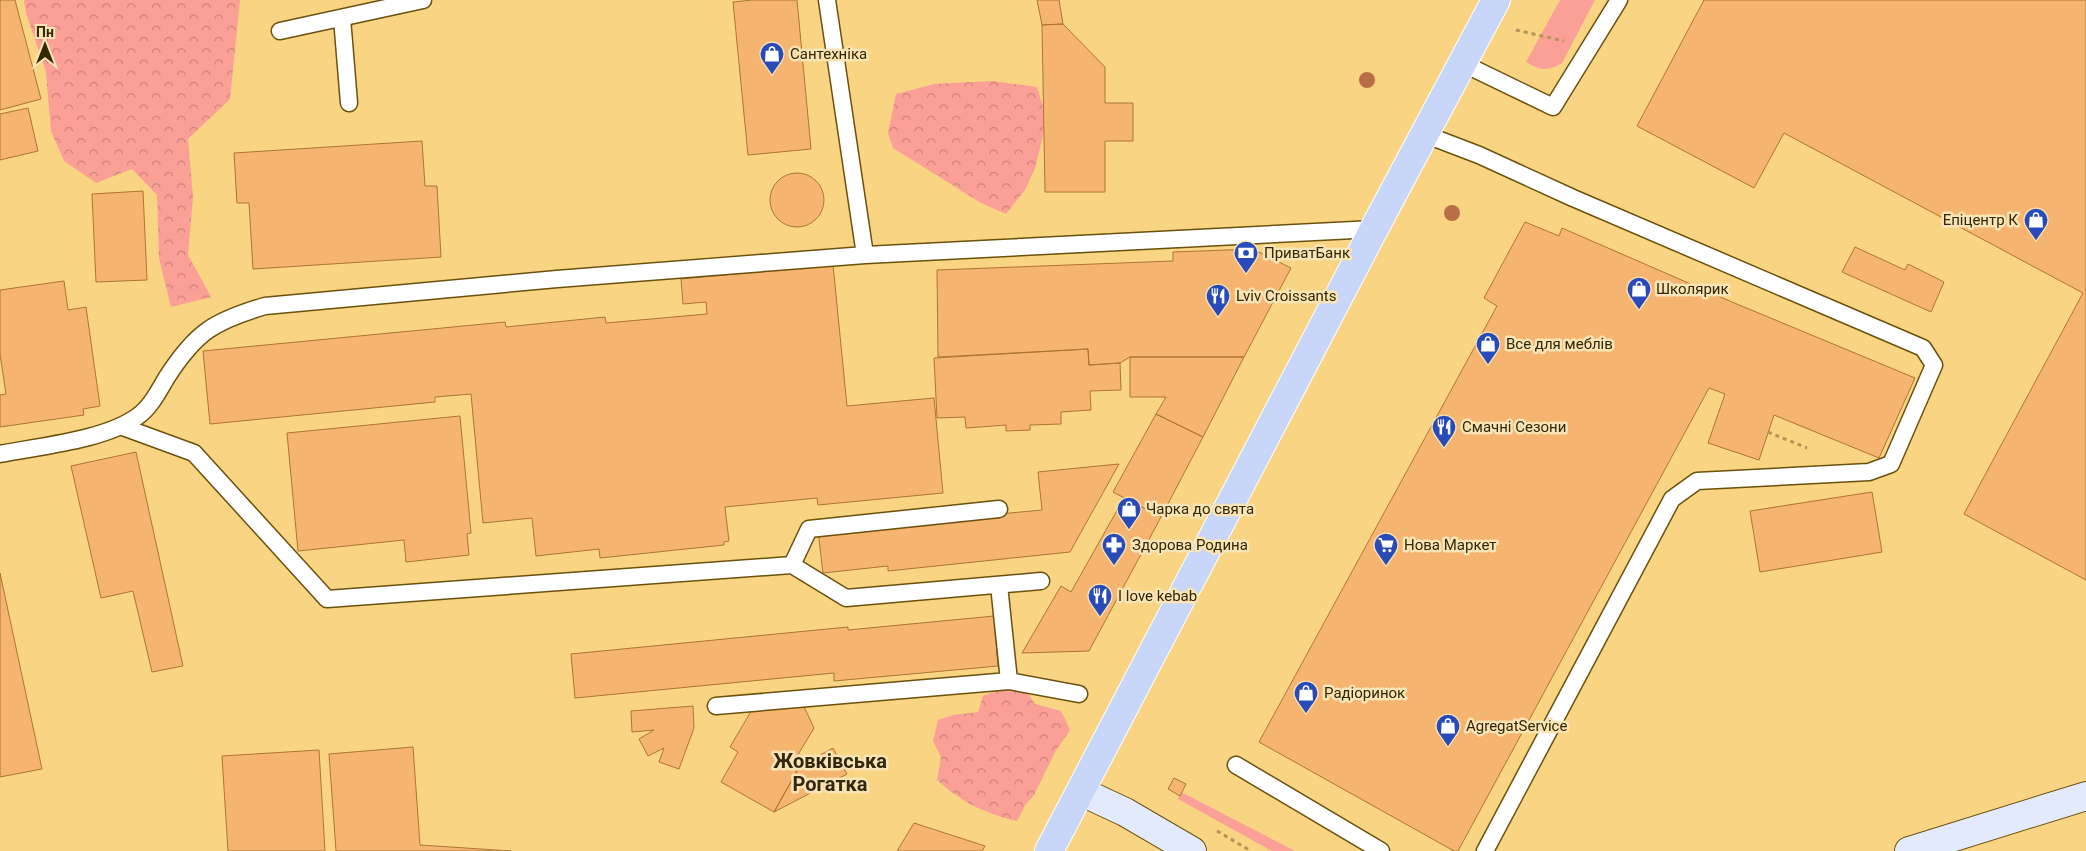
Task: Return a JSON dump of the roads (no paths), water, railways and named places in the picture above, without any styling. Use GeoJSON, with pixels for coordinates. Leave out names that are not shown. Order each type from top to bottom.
{"type":"FeatureCollection","features":[{"type":"Feature","properties":{"kind":"main road"},"geometry":{"type":"LineString","coordinates":[[1049,851],[1082,792],[1374,229],[1490,11]]}},
{"type":"Feature","properties":{"kind":"main road"},"geometry":{"type":"LineString","coordinates":[[1082,792],[1125,812],[1192,851]]}},
{"type":"Feature","properties":{"kind":"main road"},"geometry":{"type":"LineString","coordinates":[[1909,851],[2086,796]]}},
{"type":"Feature","properties":{"kind":"lane"},"geometry":{"type":"LineString","coordinates":[[280,30],[423,0]]}},
{"type":"Feature","properties":{"kind":"lane"},"geometry":{"type":"LineString","coordinates":[[827,0],[865,255]]}},
{"type":"Feature","properties":{"kind":"lane"},"geometry":{"type":"LineString","coordinates":[[1462,63],[1553,107],[1619,0]]}},
{"type":"Feature","properties":{"kind":"lane"},"geometry":{"type":"LineString","coordinates":[[342,18],[349,103]]}},
{"type":"Feature","properties":{"kind":"lane"},"geometry":{"type":"LineString","coordinates":[[1424,134],[1479,155],[1518,175],[1923,348],[1934,365],[1892,464],[1869,472],[1697,481],[1672,499],[1485,851]]}},
{"type":"Feature","properties":{"kind":"lane"},"geometry":{"type":"LineString","coordinates":[[0,454],[103,434],[122,427],[140,415],[154,399],[180,357],[204,331],[224,320],[265,306],[557,279],[865,255],[1374,229]]}},
{"type":"Feature","properties":{"kind":"lane"},"geometry":{"type":"LineString","coordinates":[[122,427],[194,453],[327,599],[792,565],[846,598],[1041,581]]}},
{"type":"Feature","properties":{"kind":"lane"},"geometry":{"type":"LineString","coordinates":[[792,565],[809,529],[999,509]]}},
{"type":"Feature","properties":{"kind":"lane"},"geometry":{"type":"LineString","coordinates":[[999,585],[1009,681]]}},
{"type":"Feature","properties":{"kind":"lane"},"geometry":{"type":"LineString","coordinates":[[716,706],[1009,681],[1079,694]]}},
{"type":"Feature","properties":{"kind":"lane"},"geometry":{"type":"LineString","coordinates":[[1236,765],[1381,851]]}},
{"type":"Feature","properties":{"kind":"place","name":"Сантехніка"},"geometry":{"type":"Point","coordinates":[772,75]}},
{"type":"Feature","properties":{"kind":"place","name":"Епіцентр К"},"geometry":{"type":"Point","coordinates":[2036,241]}},
{"type":"Feature","properties":{"kind":"place","name":"ПриватБанк"},"geometry":{"type":"Point","coordinates":[1246,274]}},
{"type":"Feature","properties":{"kind":"place","name":"Школярик"},"geometry":{"type":"Point","coordinates":[1639,310]}},
{"type":"Feature","properties":{"kind":"place","name":"Lviv Croissants"},"geometry":{"type":"Point","coordinates":[1218,317]}},
{"type":"Feature","properties":{"kind":"place","name":"Все для меблів"},"geometry":{"type":"Point","coordinates":[1488,365]}},
{"type":"Feature","properties":{"kind":"place","name":"Смачні Сезони"},"geometry":{"type":"Point","coordinates":[1444,448]}},
{"type":"Feature","properties":{"kind":"place","name":"Чарка до свята"},"geometry":{"type":"Point","coordinates":[1129,530]}},
{"type":"Feature","properties":{"kind":"place","name":"Здорова Родина"},"geometry":{"type":"Point","coordinates":[1114,566]}},
{"type":"Feature","properties":{"kind":"place","name":"Нова Маркет"},"geometry":{"type":"Point","coordinates":[1386,566]}},
{"type":"Feature","properties":{"kind":"place","name":"I love kebab"},"geometry":{"type":"Point","coordinates":[1100,617]}},
{"type":"Feature","properties":{"kind":"place","name":"Радіоринок"},"geometry":{"type":"Point","coordinates":[1306,714]}},
{"type":"Feature","properties":{"kind":"place","name":"AgregatService"},"geometry":{"type":"Point","coordinates":[1448,747]}},
{"type":"Feature","properties":{"kind":"district","name":"Жовківська Рогатка"},"geometry":{"type":"Point","coordinates":[830,772]}}]}
